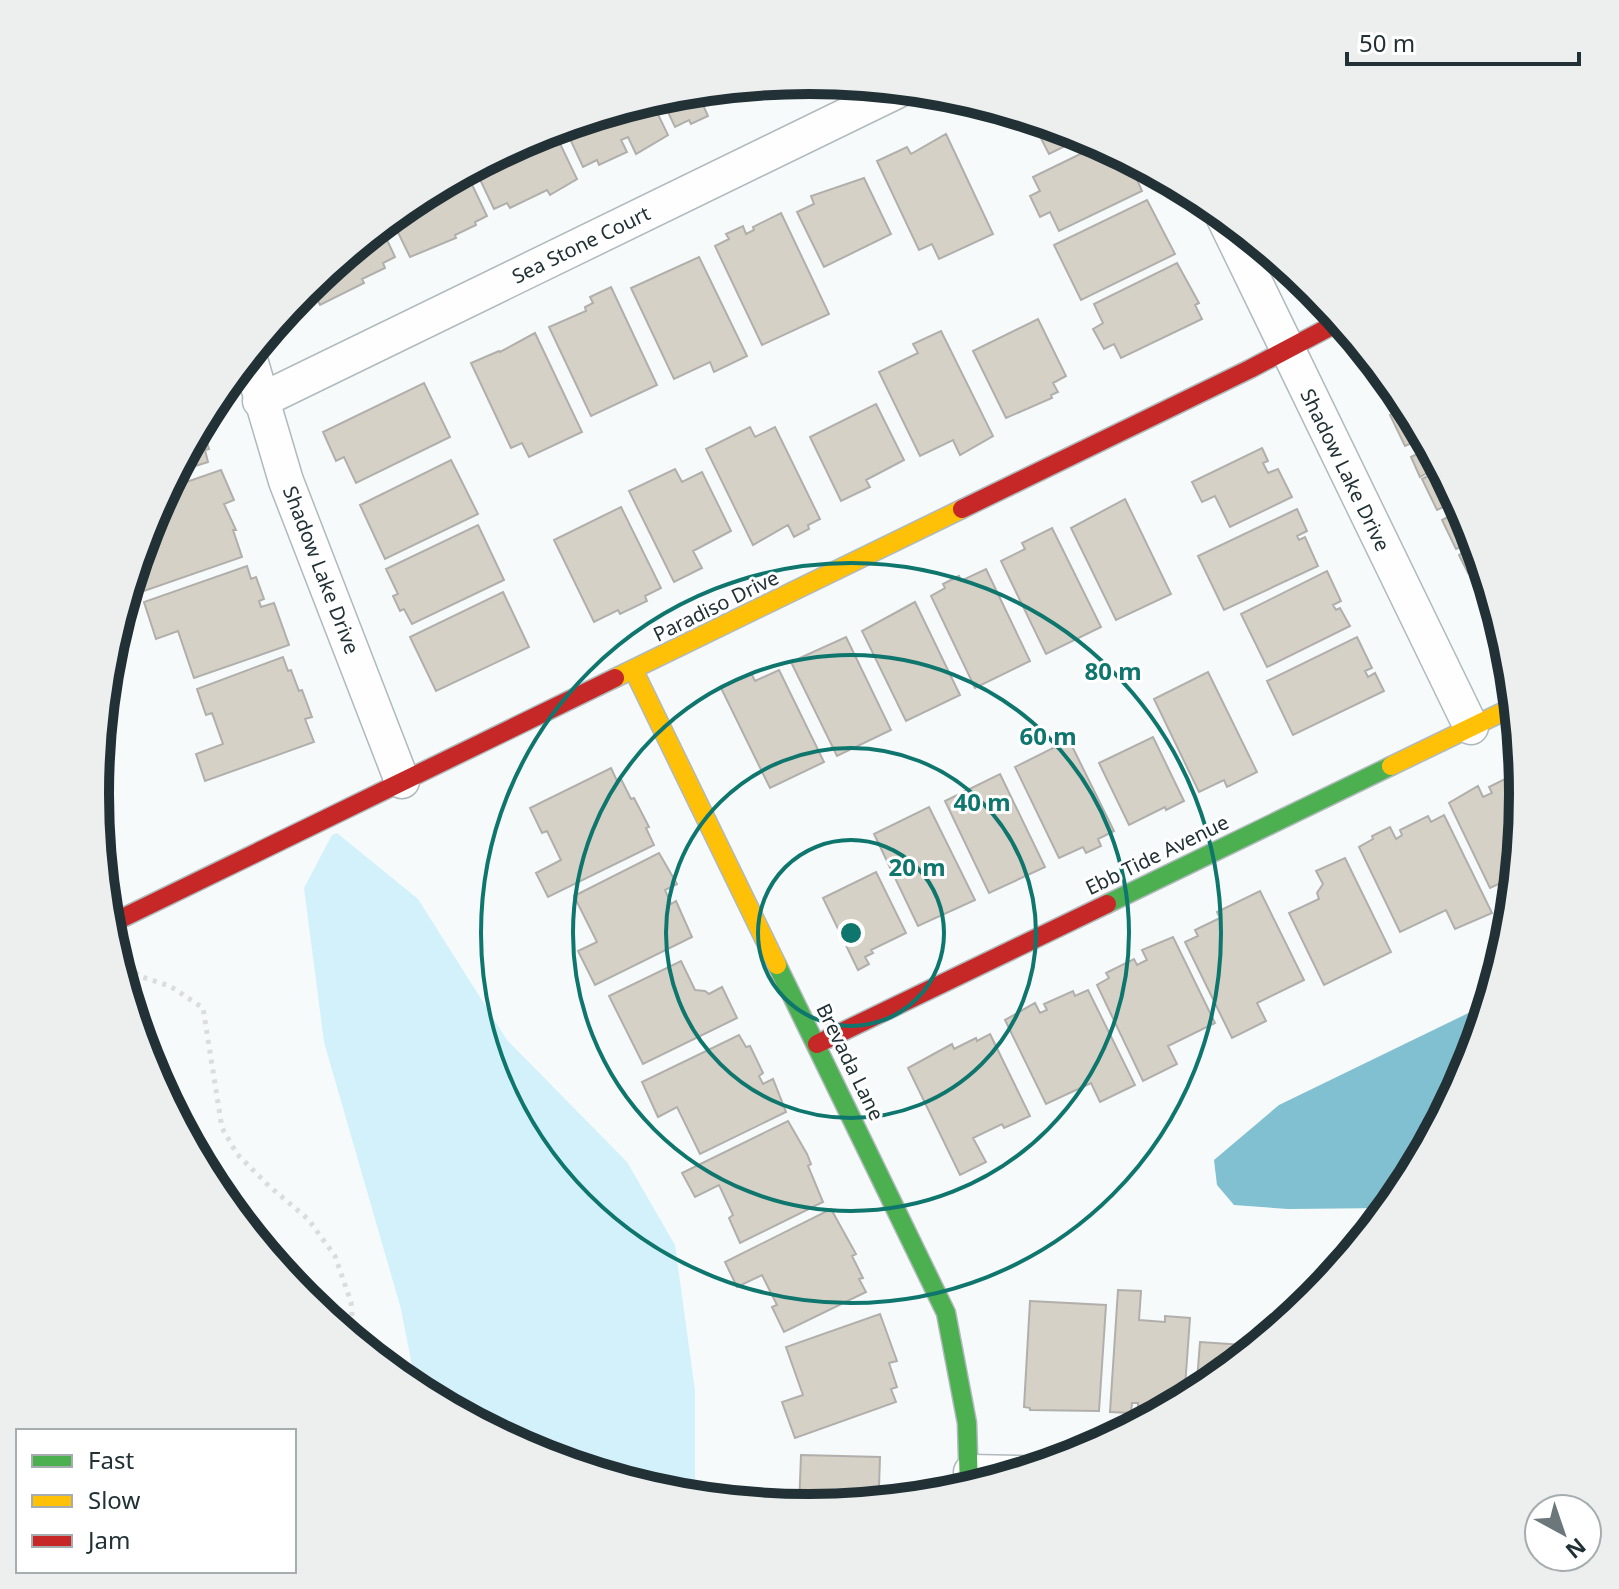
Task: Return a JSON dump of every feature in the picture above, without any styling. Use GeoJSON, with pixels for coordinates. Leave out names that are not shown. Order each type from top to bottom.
{"type":"FeatureCollection","features":[{"type":"Feature","properties":{"kind":"street","name":"Sea Stone Court"},"geometry":{"type":"LineString","coordinates":[[260,401],[883,98]]}},
{"type":"Feature","properties":{"kind":"street","name":"Shadow Lake Drive"},"geometry":{"type":"LineString","coordinates":[[1233,237],[1471,727]]}},
{"type":"Feature","properties":{"kind":"street","name":"Paradiso Drive"},"geometry":{"type":"LineString","coordinates":[[120,919],[634,671],[1330,327]]}},
{"type":"Feature","properties":{"kind":"street","name":"Shadow Lake Drive"},"geometry":{"type":"LineString","coordinates":[[252,370],[286,481],[402,781]]}},
{"type":"Feature","properties":{"kind":"street","name":"Brevada Lane"},"geometry":{"type":"LineString","coordinates":[[634,671],[946,1313],[962,1395],[970,1476]]}},
{"type":"Feature","properties":{"kind":"street","name":"Ebb Tide Avenue"},"geometry":{"type":"LineString","coordinates":[[817,1044],[1505,711]]}},
{"type":"Feature","properties":{"kind":"path"},"geometry":{"type":"LineString","coordinates":[[131,968],[139,976],[170,986],[203,1008],[222,1128],[237,1154],[308,1219],[335,1256],[351,1302],[353,1325]]}},
{"type":"Feature","properties":{"kind":"shaded area"},"geometry":{"type":"Polygon","coordinates":[[[337,833],[418,899],[507,1040],[627,1162],[675,1245],[695,1391],[694,1485],[628,1471],[541,1442],[459,1401],[413,1372],[401,1309],[324,1042],[304,888],[332,835],[337,833]]]}},
{"type":"Feature","properties":{"kind":"water"},"geometry":{"type":"Polygon","coordinates":[[[1476,1009],[1438,1104],[1416,1145],[1374,1208],[1288,1209],[1234,1205],[1217,1185],[1214,1160],[1279,1105],[1476,1009]]]}},
{"type":"Feature","properties":{"kind":"building"},"geometry":{"type":"Polygon","coordinates":[[[712,101],[703,105],[708,116],[675,127],[666,109],[712,101]]]}},
{"type":"Feature","properties":{"kind":"building"},"geometry":{"type":"Polygon","coordinates":[[[656,111],[668,135],[636,154],[628,137],[621,140],[627,152],[599,165],[597,160],[583,167],[569,137],[656,111]]]}},
{"type":"Feature","properties":{"kind":"building"},"geometry":{"type":"Polygon","coordinates":[[[1038,132],[1070,144],[1049,154],[1038,132]]]}},
{"type":"Feature","properties":{"kind":"building"},"geometry":{"type":"Polygon","coordinates":[[[946,134],[993,234],[939,259],[932,244],[919,250],[877,161],[907,147],[911,154],[946,134]]]}},
{"type":"Feature","properties":{"kind":"building"},"geometry":{"type":"Polygon","coordinates":[[[559,140],[577,179],[550,195],[547,190],[510,208],[507,203],[494,209],[479,177],[559,140]]]}},
{"type":"Feature","properties":{"kind":"building"},"geometry":{"type":"Polygon","coordinates":[[[1087,151],[1135,174],[1142,191],[1059,231],[1050,212],[1040,217],[1030,196],[1040,191],[1033,177],[1087,151]]]}},
{"type":"Feature","properties":{"kind":"building"},"geometry":{"type":"Polygon","coordinates":[[[864,178],[891,234],[824,267],[797,212],[814,204],[811,196],[864,178]]]}},
{"type":"Feature","properties":{"kind":"building"},"geometry":{"type":"Polygon","coordinates":[[[471,182],[487,216],[455,235],[456,238],[410,257],[396,229],[471,182]]]}},
{"type":"Feature","properties":{"kind":"building"},"geometry":{"type":"Polygon","coordinates":[[[1147,200],[1175,254],[1081,300],[1054,245],[1147,200]]]}},
{"type":"Feature","properties":{"kind":"building"},"geometry":{"type":"Polygon","coordinates":[[[781,213],[829,314],[762,345],[715,246],[729,239],[726,234],[743,226],[746,234],[754,230],[753,227],[781,213]]]}},
{"type":"Feature","properties":{"kind":"building"},"geometry":{"type":"Polygon","coordinates":[[[386,237],[395,257],[383,263],[385,268],[362,279],[364,283],[320,305],[316,297],[386,237]]]}},
{"type":"Feature","properties":{"kind":"building"},"geometry":{"type":"Polygon","coordinates":[[[699,257],[747,356],[714,372],[710,362],[674,379],[631,288],[699,257]]]}},
{"type":"Feature","properties":{"kind":"building"},"geometry":{"type":"Polygon","coordinates":[[[1177,263],[1199,303],[1195,305],[1202,319],[1121,358],[1114,344],[1104,349],[1093,329],[1103,323],[1094,304],[1177,263]]]}},
{"type":"Feature","properties":{"kind":"building"},"geometry":{"type":"Polygon","coordinates":[[[611,287],[657,385],[591,416],[549,327],[586,311],[585,307],[593,303],[590,297],[611,287]]]}},
{"type":"Feature","properties":{"kind":"building"},"geometry":{"type":"Polygon","coordinates":[[[1038,319],[1066,376],[1053,383],[1058,392],[1051,395],[1052,398],[1006,418],[973,351],[1038,319]]]}},
{"type":"Feature","properties":{"kind":"building"},"geometry":{"type":"Polygon","coordinates":[[[941,331],[993,436],[960,455],[953,440],[920,456],[879,372],[918,353],[913,344],[941,331]]]}},
{"type":"Feature","properties":{"kind":"building"},"geometry":{"type":"Polygon","coordinates":[[[535,333],[582,432],[529,457],[522,443],[511,448],[471,363],[535,333]]]}},
{"type":"Feature","properties":{"kind":"building"},"geometry":{"type":"Polygon","coordinates":[[[424,383],[450,437],[356,483],[344,457],[336,461],[323,432],[424,383]]]}},
{"type":"Feature","properties":{"kind":"building"},"geometry":{"type":"Polygon","coordinates":[[[876,404],[904,460],[866,480],[870,487],[841,501],[810,437],[876,404]]]}},
{"type":"Feature","properties":{"kind":"building"},"geometry":{"type":"Polygon","coordinates":[[[1396,412],[1415,442],[1405,446],[1390,415],[1396,412]]]}},
{"type":"Feature","properties":{"kind":"building"},"geometry":{"type":"Polygon","coordinates":[[[750,427],[755,437],[775,427],[820,519],[794,537],[788,525],[753,545],[706,449],[750,427]]]}},
{"type":"Feature","properties":{"kind":"building"},"geometry":{"type":"Polygon","coordinates":[[[206,439],[209,449],[205,450],[208,462],[190,468],[206,439]]]}},
{"type":"Feature","properties":{"kind":"building"},"geometry":{"type":"Polygon","coordinates":[[[1262,448],[1268,461],[1263,463],[1268,473],[1278,469],[1292,497],[1230,527],[1215,496],[1202,502],[1192,482],[1262,448]]]}},
{"type":"Feature","properties":{"kind":"building"},"geometry":{"type":"Polygon","coordinates":[[[1420,452],[1447,505],[1437,510],[1422,479],[1428,476],[1427,473],[1420,477],[1411,457],[1420,452]]]}},
{"type":"Feature","properties":{"kind":"building"},"geometry":{"type":"Polygon","coordinates":[[[451,460],[478,514],[385,559],[360,505],[451,460]]]}},
{"type":"Feature","properties":{"kind":"building"},"geometry":{"type":"Polygon","coordinates":[[[675,469],[682,482],[702,472],[731,531],[693,551],[702,568],[674,582],[629,491],[675,469]]]}},
{"type":"Feature","properties":{"kind":"building"},"geometry":{"type":"Polygon","coordinates":[[[221,470],[234,500],[224,504],[236,530],[233,530],[242,557],[141,592],[162,526],[182,484],[221,470]]]}},
{"type":"Feature","properties":{"kind":"building"},"geometry":{"type":"Polygon","coordinates":[[[1125,499],[1171,594],[1116,620],[1071,528],[1125,499]]]}},
{"type":"Feature","properties":{"kind":"building"},"geometry":{"type":"Polygon","coordinates":[[[621,507],[661,588],[645,596],[647,601],[594,622],[554,540],[621,507]]]}},
{"type":"Feature","properties":{"kind":"building"},"geometry":{"type":"Polygon","coordinates":[[[1297,509],[1307,531],[1297,536],[1299,540],[1305,537],[1318,566],[1224,610],[1198,556],[1297,509]]]}},
{"type":"Feature","properties":{"kind":"building"},"geometry":{"type":"Polygon","coordinates":[[[1452,515],[1473,570],[1468,573],[1459,555],[1465,551],[1463,546],[1456,549],[1442,520],[1452,515]]]}},
{"type":"Feature","properties":{"kind":"building"},"geometry":{"type":"Polygon","coordinates":[[[478,525],[504,580],[412,624],[404,609],[400,611],[393,596],[398,594],[386,569],[478,525]]]}},
{"type":"Feature","properties":{"kind":"building"},"geometry":{"type":"Polygon","coordinates":[[[1052,528],[1101,627],[1046,654],[1001,561],[1025,549],[1022,543],[1052,528]]]}},
{"type":"Feature","properties":{"kind":"building"},"geometry":{"type":"Polygon","coordinates":[[[247,566],[251,579],[256,577],[264,599],[259,601],[261,607],[274,603],[289,645],[194,678],[178,631],[156,639],[144,602],[247,566]]]}},
{"type":"Feature","properties":{"kind":"building"},"geometry":{"type":"Polygon","coordinates":[[[986,569],[1030,661],[975,688],[931,596],[945,588],[943,584],[959,576],[961,581],[986,569]]]}},
{"type":"Feature","properties":{"kind":"building"},"geometry":{"type":"Polygon","coordinates":[[[1327,571],[1341,601],[1333,605],[1336,610],[1340,608],[1350,626],[1267,667],[1241,614],[1327,571]]]}},
{"type":"Feature","properties":{"kind":"building"},"geometry":{"type":"Polygon","coordinates":[[[503,592],[529,647],[436,691],[410,637],[503,592]]]}},
{"type":"Feature","properties":{"kind":"building"},"geometry":{"type":"Polygon","coordinates":[[[915,602],[960,695],[906,721],[862,631],[915,602]]]}},
{"type":"Feature","properties":{"kind":"building"},"geometry":{"type":"Polygon","coordinates":[[[846,637],[891,730],[837,756],[791,662],[846,637]]]}},
{"type":"Feature","properties":{"kind":"building"},"geometry":{"type":"Polygon","coordinates":[[[1357,637],[1372,668],[1365,671],[1368,677],[1375,673],[1384,691],[1293,735],[1267,681],[1357,637]]]}},
{"type":"Feature","properties":{"kind":"building"},"geometry":{"type":"Polygon","coordinates":[[[283,657],[299,691],[302,690],[312,717],[305,719],[314,742],[205,781],[196,754],[223,744],[212,713],[206,715],[197,689],[283,657]]]}},
{"type":"Feature","properties":{"kind":"building"},"geometry":{"type":"Polygon","coordinates":[[[779,670],[824,762],[770,788],[721,688],[751,673],[755,681],[779,670]]]}},
{"type":"Feature","properties":{"kind":"building"},"geometry":{"type":"Polygon","coordinates":[[[1208,672],[1257,772],[1227,787],[1224,780],[1199,792],[1154,699],[1208,672]]]}},
{"type":"Feature","properties":{"kind":"building"},"geometry":{"type":"Polygon","coordinates":[[[1153,737],[1184,801],[1129,825],[1099,763],[1153,737]]]}},
{"type":"Feature","properties":{"kind":"building"},"geometry":{"type":"Polygon","coordinates":[[[1069,740],[1114,831],[1098,839],[1101,846],[1086,853],[1083,847],[1059,858],[1015,767],[1069,740]]]}},
{"type":"Feature","properties":{"kind":"building"},"geometry":{"type":"Polygon","coordinates":[[[611,768],[617,781],[621,779],[631,799],[634,798],[649,827],[646,828],[654,845],[548,897],[536,873],[561,860],[547,831],[542,833],[530,808],[611,768]]]}},
{"type":"Feature","properties":{"kind":"building"},"geometry":{"type":"Polygon","coordinates":[[[1000,774],[1045,867],[989,893],[945,801],[1000,774]]]}},
{"type":"Feature","properties":{"kind":"building"},"geometry":{"type":"Polygon","coordinates":[[[1510,777],[1509,840],[1505,881],[1490,888],[1449,803],[1478,786],[1483,797],[1492,793],[1489,787],[1510,777]]]}},
{"type":"Feature","properties":{"kind":"building"},"geometry":{"type":"Polygon","coordinates":[[[929,807],[975,900],[918,926],[874,834],[929,807]]]}},
{"type":"Feature","properties":{"kind":"building"},"geometry":{"type":"Polygon","coordinates":[[[1444,815],[1492,913],[1455,929],[1446,910],[1400,932],[1359,847],[1390,827],[1396,839],[1402,835],[1400,830],[1428,816],[1431,822],[1444,815]]]}},
{"type":"Feature","properties":{"kind":"building"},"geometry":{"type":"Polygon","coordinates":[[[659,853],[677,884],[665,890],[671,904],[676,901],[692,937],[595,985],[578,951],[597,942],[574,896],[659,853]]]}},
{"type":"Feature","properties":{"kind":"building"},"geometry":{"type":"Polygon","coordinates":[[[1345,858],[1391,952],[1324,985],[1289,913],[1319,899],[1317,893],[1323,884],[1316,871],[1345,858]]]}},
{"type":"Feature","properties":{"kind":"building"},"geometry":{"type":"Polygon","coordinates":[[[876,872],[906,933],[871,950],[873,953],[865,957],[869,964],[858,970],[823,898],[876,872]]]}},
{"type":"Feature","properties":{"kind":"building"},"geometry":{"type":"Polygon","coordinates":[[[1260,891],[1304,980],[1257,1003],[1266,1021],[1232,1038],[1185,942],[1198,936],[1195,930],[1220,918],[1217,912],[1260,891]]]}},
{"type":"Feature","properties":{"kind":"building"},"geometry":{"type":"Polygon","coordinates":[[[1173,937],[1215,1023],[1168,1046],[1177,1064],[1143,1081],[1097,985],[1109,978],[1106,973],[1134,959],[1137,965],[1147,960],[1142,950],[1173,937]]]}},
{"type":"Feature","properties":{"kind":"building"},"geometry":{"type":"Polygon","coordinates":[[[681,961],[695,990],[709,994],[722,987],[737,1018],[643,1064],[609,996],[681,961]]]}},
{"type":"Feature","properties":{"kind":"building"},"geometry":{"type":"Polygon","coordinates":[[[1088,990],[1135,1085],[1100,1102],[1091,1083],[1046,1104],[1005,1020],[1035,1003],[1040,1013],[1047,1010],[1044,1004],[1073,991],[1075,996],[1088,990]]]}},
{"type":"Feature","properties":{"kind":"building"},"geometry":{"type":"Polygon","coordinates":[[[990,1034],[1030,1116],[1004,1128],[1002,1124],[973,1138],[986,1162],[960,1175],[908,1068],[952,1044],[954,1049],[990,1034]]]}},
{"type":"Feature","properties":{"kind":"building"},"geometry":{"type":"Polygon","coordinates":[[[739,1035],[746,1047],[750,1046],[763,1073],[759,1076],[763,1084],[773,1079],[786,1112],[700,1154],[677,1107],[658,1117],[642,1082],[739,1035]]]}},
{"type":"Feature","properties":{"kind":"building"},"geometry":{"type":"Polygon","coordinates":[[[788,1121],[807,1154],[811,1164],[808,1166],[823,1202],[740,1243],[729,1218],[733,1215],[719,1185],[695,1197],[682,1173],[788,1121]]]}},
{"type":"Feature","properties":{"kind":"building"},"geometry":{"type":"Polygon","coordinates":[[[831,1209],[856,1254],[852,1256],[866,1292],[784,1332],[772,1307],[777,1305],[762,1275],[737,1287],[725,1262],[831,1209]]]}},
{"type":"Feature","properties":{"kind":"building"},"geometry":{"type":"Polygon","coordinates":[[[1118,1290],[1141,1291],[1139,1320],[1165,1322],[1165,1316],[1190,1318],[1185,1386],[1138,1413],[1138,1403],[1132,1403],[1131,1413],[1110,1412],[1118,1290]]]}},
{"type":"Feature","properties":{"kind":"building"},"geometry":{"type":"Polygon","coordinates":[[[1030,1301],[1106,1305],[1099,1411],[1030,1410],[1024,1407],[1030,1301]]]}},
{"type":"Feature","properties":{"kind":"building"},"geometry":{"type":"Polygon","coordinates":[[[880,1314],[897,1361],[889,1363],[897,1387],[891,1389],[896,1402],[795,1438],[782,1402],[803,1395],[786,1347],[880,1314]]]}},
{"type":"Feature","properties":{"kind":"building"},"geometry":{"type":"Polygon","coordinates":[[[1200,1342],[1242,1345],[1236,1350],[1197,1378],[1200,1342]]]}},
{"type":"Feature","properties":{"kind":"building"},"geometry":{"type":"Polygon","coordinates":[[[801,1455],[880,1457],[879,1488],[886,1491],[799,1495],[801,1455]]]}},
{"type":"Feature","properties":{"kind":"traffic: fast"},"geometry":{"type":"LineString","coordinates":[[1107,904],[1391,766]]}},
{"type":"Feature","properties":{"kind":"traffic: fast"},"geometry":{"type":"LineString","coordinates":[[777,965],[946,1313],[967,1423],[969,1476]]}},
{"type":"Feature","properties":{"kind":"traffic: slow"},"geometry":{"type":"LineString","coordinates":[[615,678],[962,509]]}},
{"type":"Feature","properties":{"kind":"traffic: slow"},"geometry":{"type":"LineString","coordinates":[[634,671],[777,965]]}},
{"type":"Feature","properties":{"kind":"traffic: slow"},"geometry":{"type":"LineString","coordinates":[[1391,766],[1505,711]]}},
{"type":"Feature","properties":{"kind":"traffic: jam"},"geometry":{"type":"LineString","coordinates":[[962,509],[1330,327]]}},
{"type":"Feature","properties":{"kind":"traffic: jam"},"geometry":{"type":"LineString","coordinates":[[120,919],[615,678]]}},
{"type":"Feature","properties":{"kind":"traffic: jam"},"geometry":{"type":"LineString","coordinates":[[817,1044],[1107,904]]}}]}
